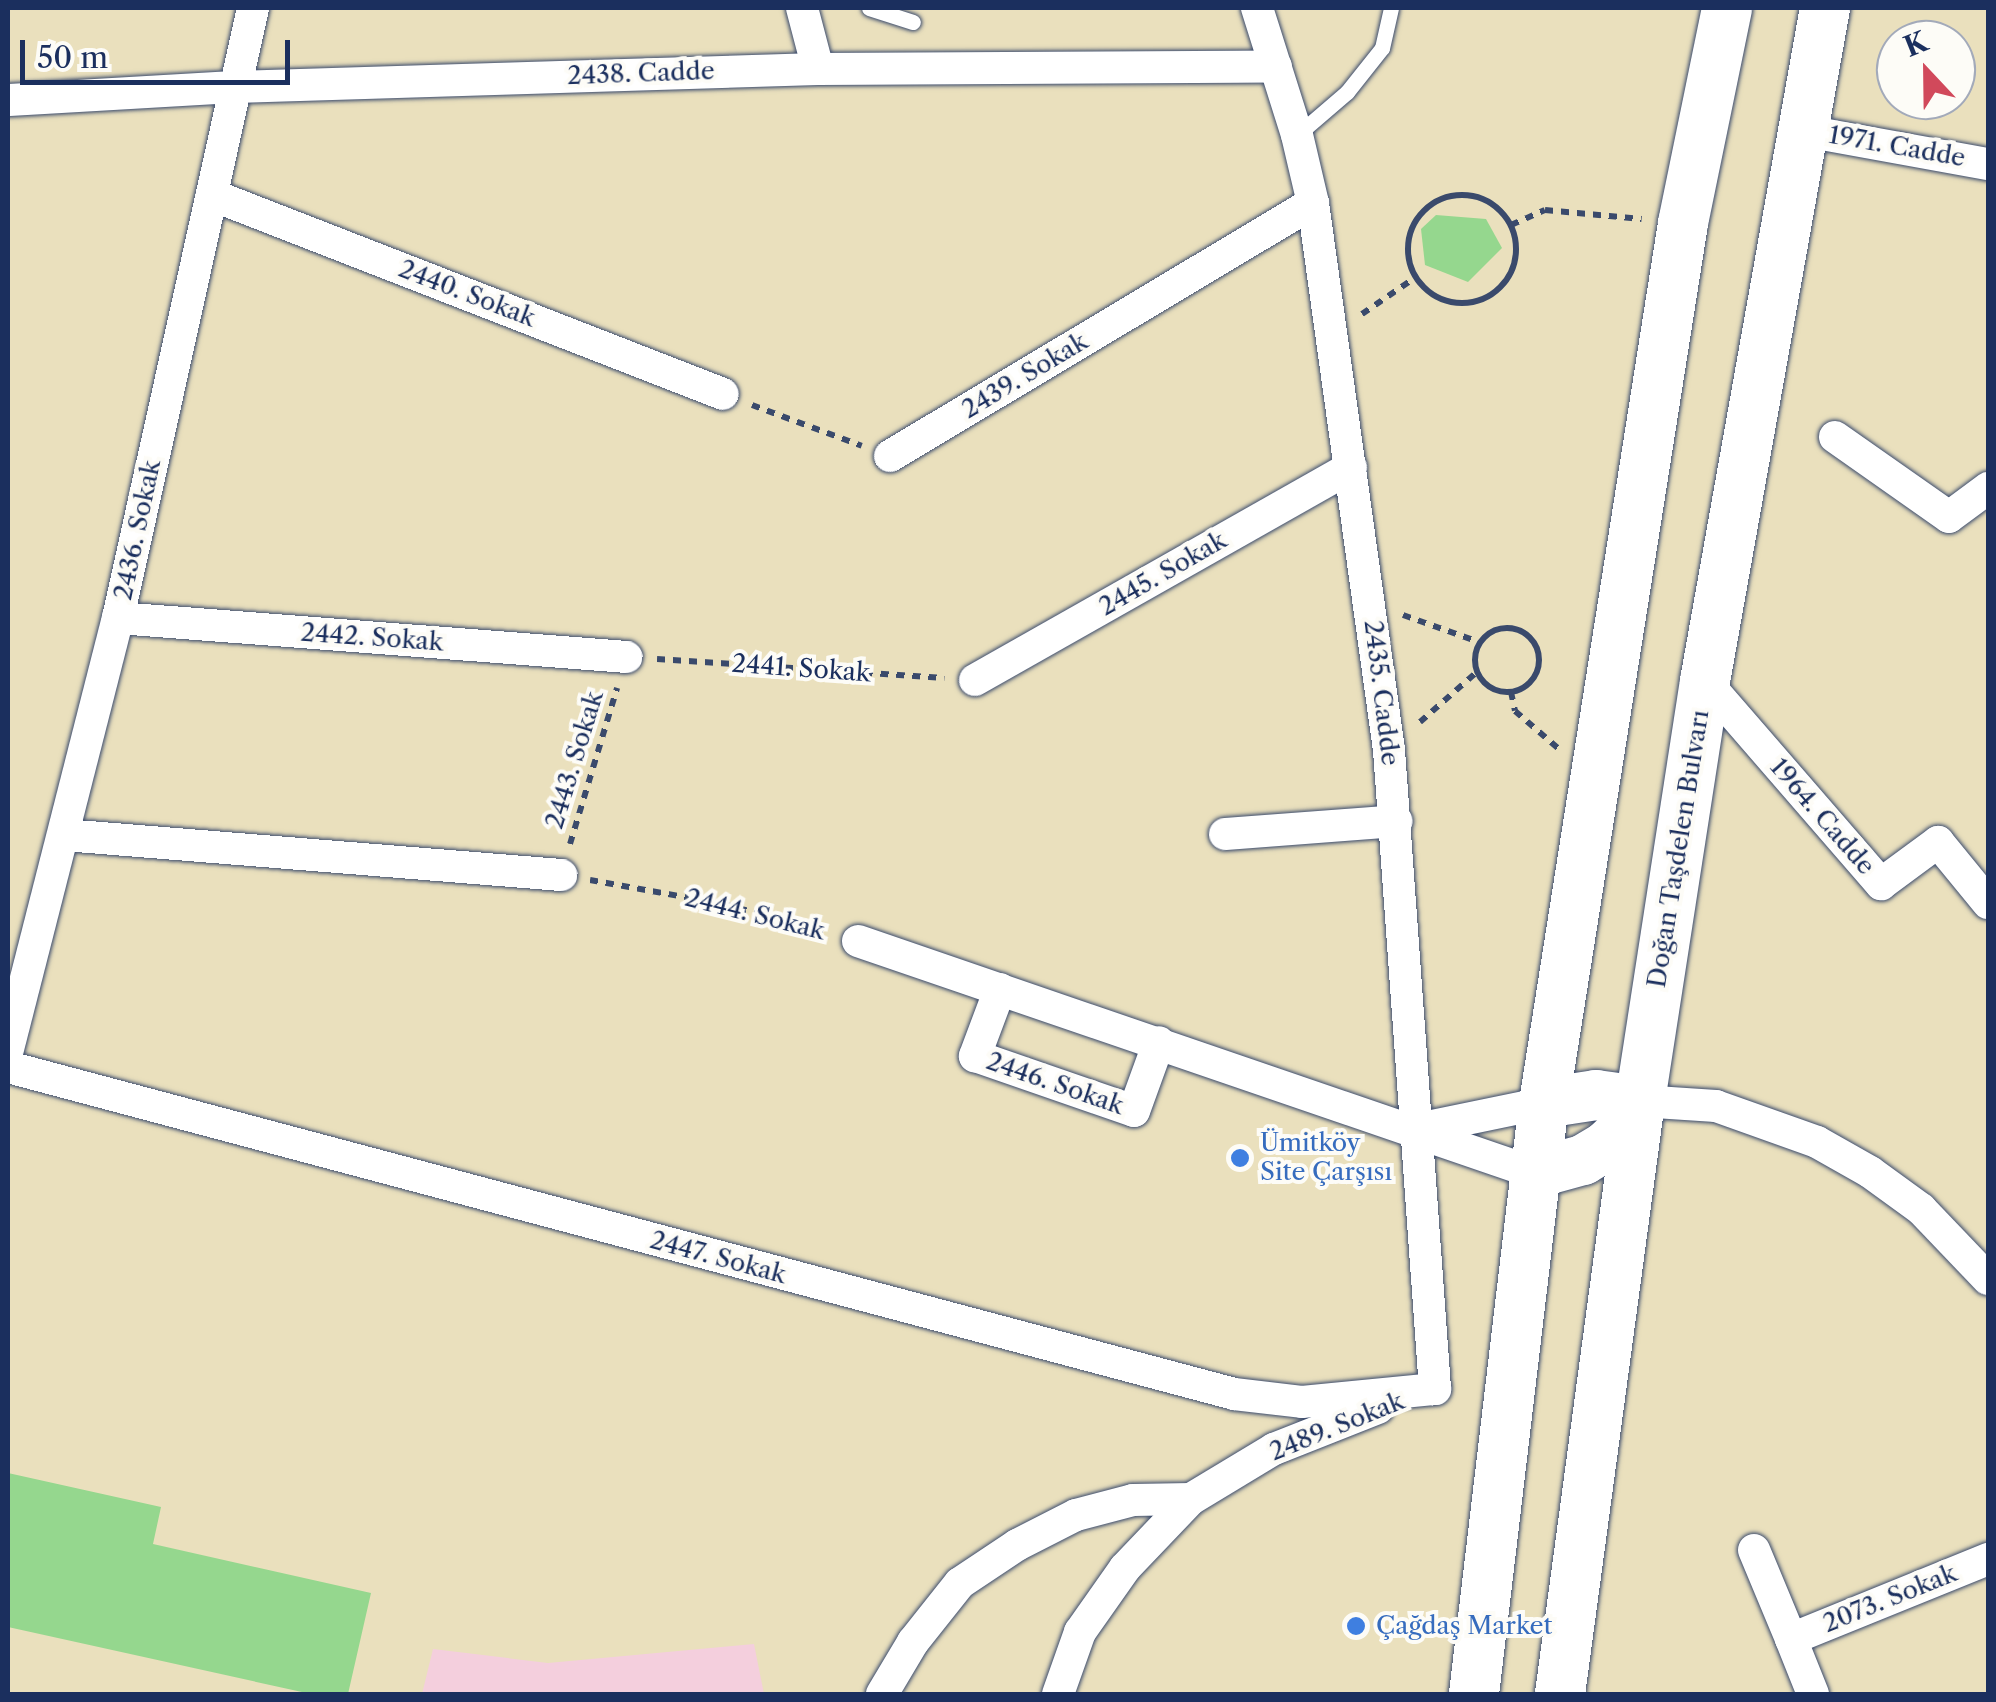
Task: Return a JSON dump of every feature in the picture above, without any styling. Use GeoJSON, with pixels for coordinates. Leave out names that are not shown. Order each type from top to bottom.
{"type":"FeatureCollection","features":[{"type":"Feature","properties":{"kind":"main road"},"geometry":{"type":"LineString","coordinates":[[1474,1694],[1544,1104],[1684,223],[1728,8]]}},
{"type":"Feature","properties":{"kind":"main road","name":"Doğan Taşdelen Bulvarı"},"geometry":{"type":"LineString","coordinates":[[1560,1694],[1640,1101],[1704,682],[1806,131],[1825,8]]}},
{"type":"Feature","properties":{"kind":"main road"},"geometry":{"type":"LineString","coordinates":[[1535,1173],[1582,1160],[1605,1147],[1624,1128],[1640,1101],[1596,1096],[1544,1104]]}},
{"type":"Feature","properties":{"kind":"street","name":"2436. Sokak"},"geometry":{"type":"LineString","coordinates":[[8,1049],[118,618],[252,8]]}},
{"type":"Feature","properties":{"kind":"street"},"geometry":{"type":"LineString","coordinates":[[802,8],[818,69]]}},
{"type":"Feature","properties":{"kind":"street","name":"2435. Cadde"},"geometry":{"type":"LineString","coordinates":[[1257,8],[1297,135],[1313,203],[1372,618],[1397,820],[1435,1389]]}},
{"type":"Feature","properties":{"kind":"street","name":"2438. Cadde"},"geometry":{"type":"LineString","coordinates":[[8,100],[235,87],[818,69],[1276,67]]}},
{"type":"Feature","properties":{"kind":"street","name":"1971. Cadde"},"geometry":{"type":"LineString","coordinates":[[1806,131],[1988,164]]}},
{"type":"Feature","properties":{"kind":"street","name":"2440. Sokak"},"geometry":{"type":"LineString","coordinates":[[212,195],[723,394]]}},
{"type":"Feature","properties":{"kind":"street","name":"2439. Sokak"},"geometry":{"type":"LineString","coordinates":[[890,456],[1313,203]]}},
{"type":"Feature","properties":{"kind":"street"},"geometry":{"type":"LineString","coordinates":[[1836,437],[1948,517],[1983,504]]}},
{"type":"Feature","properties":{"kind":"street","name":"2445. Sokak"},"geometry":{"type":"LineString","coordinates":[[975,680],[1351,467]]}},
{"type":"Feature","properties":{"kind":"street","name":"2442. Sokak"},"geometry":{"type":"LineString","coordinates":[[118,618],[627,657]]}},
{"type":"Feature","properties":{"kind":"street","name":"1964. Cadde"},"geometry":{"type":"LineString","coordinates":[[1704,682],[1880,884],[1938,842],[1988,903]]}},
{"type":"Feature","properties":{"kind":"street"},"geometry":{"type":"LineString","coordinates":[[1224,834],[1397,820]]}},
{"type":"Feature","properties":{"kind":"street"},"geometry":{"type":"LineString","coordinates":[[64,835],[560,875]]}},
{"type":"Feature","properties":{"kind":"street","name":"2444. Sokak"},"geometry":{"type":"LineString","coordinates":[[858,941],[1418,1129],[1535,1173]]}},
{"type":"Feature","properties":{"kind":"street","name":"2446. Sokak"},"geometry":{"type":"LineString","coordinates":[[1000,989],[976,1056],[1134,1111],[1159,1042]]}},
{"type":"Feature","properties":{"kind":"street","name":"2447. Sokak"},"geometry":{"type":"LineString","coordinates":[[8,1067],[1234,1394],[1302,1402],[1435,1389]]}},
{"type":"Feature","properties":{"kind":"street"},"geometry":{"type":"LineString","coordinates":[[1640,1101],[1716,1106],[1816,1142],[1908,1199],[1988,1279]]}},
{"type":"Feature","properties":{"kind":"street","name":"2444. Sokak"},"geometry":{"type":"LineString","coordinates":[[1418,1129],[1544,1104]]}},
{"type":"Feature","properties":{"kind":"street","name":"2489. Sokak"},"geometry":{"type":"LineString","coordinates":[[1058,1694],[1080,1632],[1126,1568],[1191,1499],[1274,1449],[1435,1389]]}},
{"type":"Feature","properties":{"kind":"street"},"geometry":{"type":"LineString","coordinates":[[882,1694],[912,1642],[960,1584],[1017,1545],[1076,1515],[1133,1500],[1191,1499]]}},
{"type":"Feature","properties":{"kind":"street"},"geometry":{"type":"LineString","coordinates":[[1754,1550],[1790,1639]]}},
{"type":"Feature","properties":{"kind":"street","name":"2073. Sokak"},"geometry":{"type":"LineString","coordinates":[[1813,1694],[1790,1639],[1988,1559]]}},
{"type":"Feature","properties":{"kind":"lane"},"geometry":{"type":"LineString","coordinates":[[870,8],[913,22]]}},
{"type":"Feature","properties":{"kind":"lane"},"geometry":{"type":"LineString","coordinates":[[1297,135],[1347,92],[1382,48],[1391,8]]}},
{"type":"Feature","properties":{"kind":"path"},"geometry":{"type":"LineString","coordinates":[[1471,195],[1502,210],[1512,224],[1516,261],[1496,291],[1480,300],[1444,300],[1416,277],[1408,243],[1412,226],[1436,201],[1471,195]]}},
{"type":"Feature","properties":{"kind":"path"},"geometry":{"type":"LineString","coordinates":[[1512,224],[1545,210],[1684,223]]}},
{"type":"Feature","properties":{"kind":"path"},"geometry":{"type":"LineString","coordinates":[[1332,334],[1416,277]]}},
{"type":"Feature","properties":{"kind":"path"},"geometry":{"type":"LineString","coordinates":[[723,394],[890,456]]}},
{"type":"Feature","properties":{"kind":"path"},"geometry":{"type":"LineString","coordinates":[[1372,618],[1409,615],[1480,642],[1507,628],[1534,642],[1536,674],[1511,692],[1490,688],[1476,672]]}},
{"type":"Feature","properties":{"kind":"path"},"geometry":{"type":"LineString","coordinates":[[1389,750],[1476,672],[1480,642]]}},
{"type":"Feature","properties":{"kind":"path","name":"2441. Sokak"},"geometry":{"type":"LineString","coordinates":[[627,657],[975,680]]}},
{"type":"Feature","properties":{"kind":"path","name":"2443. Sokak"},"geometry":{"type":"LineString","coordinates":[[560,875],[627,657]]}},
{"type":"Feature","properties":{"kind":"path"},"geometry":{"type":"LineString","coordinates":[[1511,692],[1515,711],[1595,780]]}},
{"type":"Feature","properties":{"kind":"path","name":"2444. Sokak"},"geometry":{"type":"LineString","coordinates":[[560,875],[723,904],[858,941]]}},
{"type":"Feature","properties":{"kind":"shaded area"},"geometry":{"type":"Polygon","coordinates":[[[754,1644],[764,1694],[422,1694],[433,1649],[548,1663],[754,1644]]]}},
{"type":"Feature","properties":{"kind":"green space"},"geometry":{"type":"Polygon","coordinates":[[[1436,215],[1486,219],[1502,248],[1468,282],[1425,265],[1421,229],[1436,215]]]}},
{"type":"Feature","properties":{"kind":"green space"},"geometry":{"type":"Polygon","coordinates":[[[8,1473],[161,1507],[153,1544],[371,1593],[348,1694],[311,1694],[8,1627],[8,1473]]]}},
{"type":"Feature","properties":{"kind":"place","name":"Ümitköy Site Çarşısı"},"geometry":{"type":"Point","coordinates":[1240,1158]}},
{"type":"Feature","properties":{"kind":"place","name":"Çağdaş Market"},"geometry":{"type":"Point","coordinates":[1356,1626]}}]}
